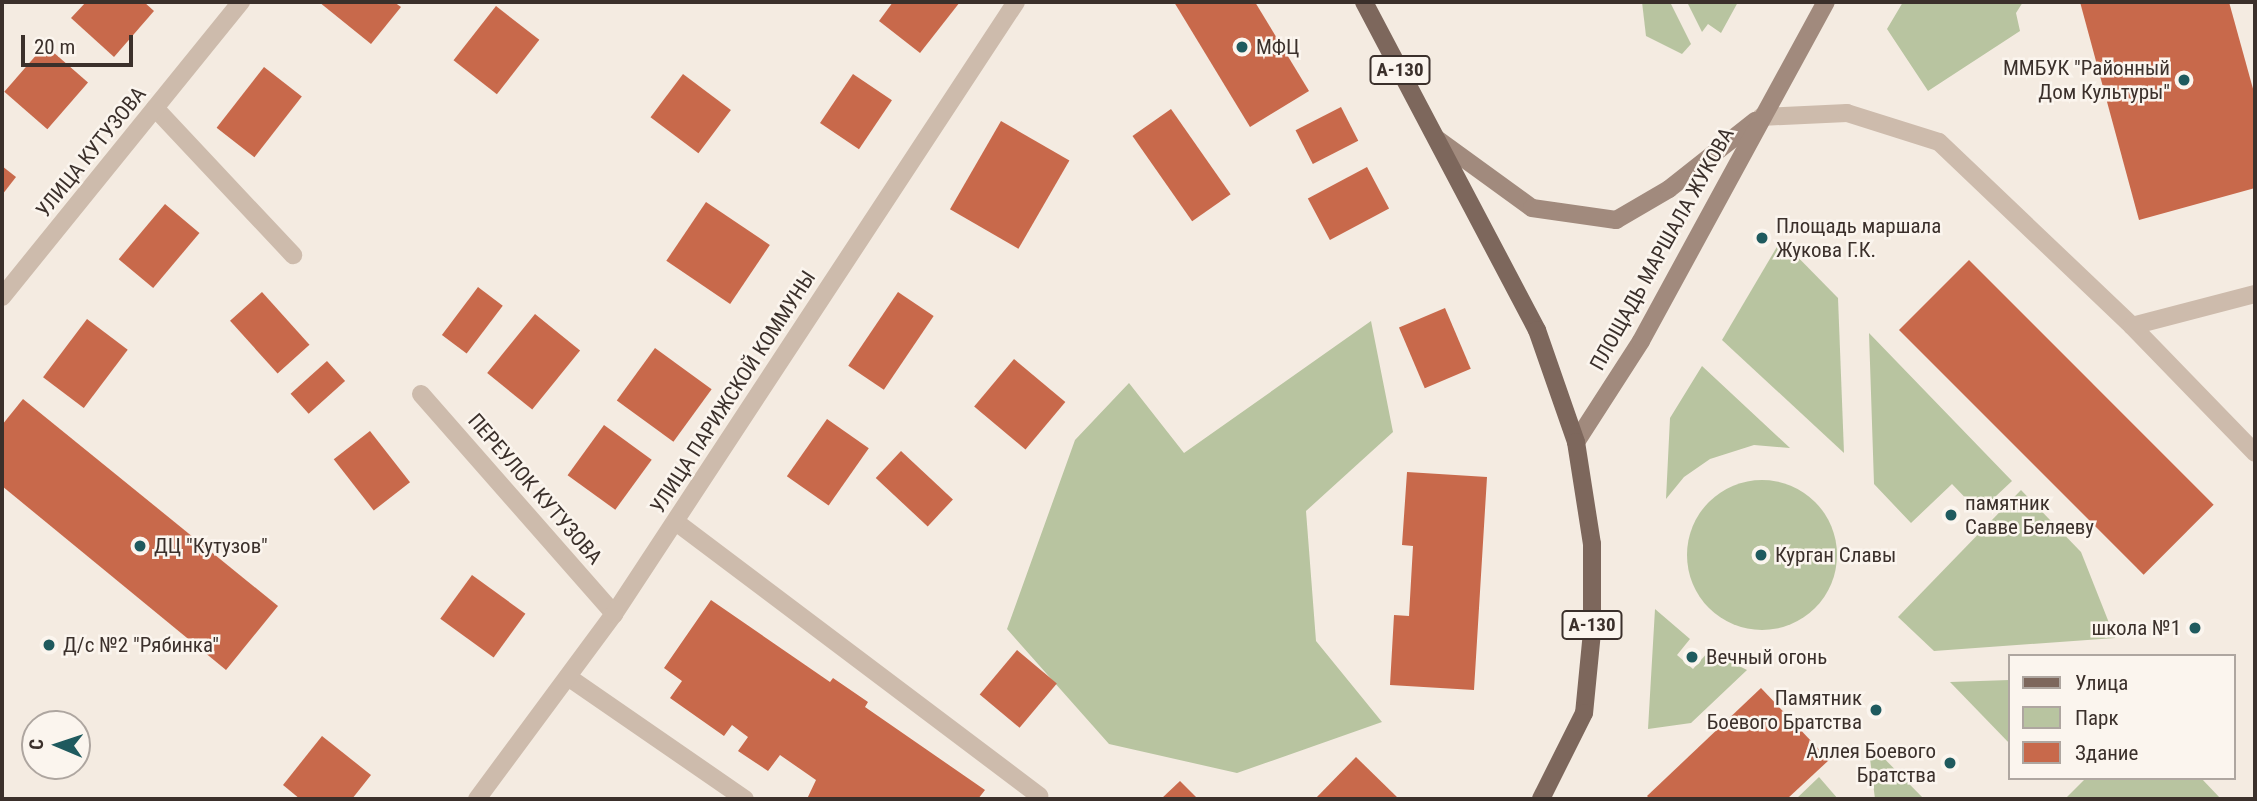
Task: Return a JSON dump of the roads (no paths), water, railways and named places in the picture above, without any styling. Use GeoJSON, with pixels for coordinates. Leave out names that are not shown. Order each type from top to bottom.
{"type":"FeatureCollection","features":[{"type":"Feature","properties":{"kind":"main road","name":"А-130"},"geometry":{"type":"LineString","coordinates":[[1364,2],[1536,330],[1576,442],[1592,544],[1592,632],[1584,713],[1541,799]]}},
{"type":"Feature","properties":{"kind":"main road"},"geometry":{"type":"LineString","coordinates":[[1761,117],[1826,2]]}},
{"type":"Feature","properties":{"kind":"main road","name":"ПЛОЩАДЬ МАРШАЛА ЖУКОВА"},"geometry":{"type":"LineString","coordinates":[[1437,139],[1531,208],[1616,220],[1670,189],[1761,117]]}},
{"type":"Feature","properties":{"kind":"main road","name":"ПЛОЩАДЬ МАРШАЛА ЖУКОВА"},"geometry":{"type":"LineString","coordinates":[[1576,442],[1641,341],[1761,117]]}},
{"type":"Feature","properties":{"kind":"street","name":"УЛИЦА КУТУЗОВА"},"geometry":{"type":"LineString","coordinates":[[2,297],[241,2]]}},
{"type":"Feature","properties":{"kind":"street","name":"УЛИЦА ПАРИЖСКОЙ КОММУНЫ"},"geometry":{"type":"LineString","coordinates":[[477,799],[614,614],[1016,2]]}},
{"type":"Feature","properties":{"kind":"street"},"geometry":{"type":"LineString","coordinates":[[155,108],[293,255]]}},
{"type":"Feature","properties":{"kind":"street"},"geometry":{"type":"LineString","coordinates":[[1761,117],[1847,113],[1939,142],[2132,326],[2255,453]]}},
{"type":"Feature","properties":{"kind":"street"},"geometry":{"type":"LineString","coordinates":[[2132,326],[2255,294]]}},
{"type":"Feature","properties":{"kind":"street","name":"ПЕРЕУЛОК КУТУЗОВА"},"geometry":{"type":"LineString","coordinates":[[421,394],[614,614]]}},
{"type":"Feature","properties":{"kind":"street"},"geometry":{"type":"LineString","coordinates":[[676,522],[1039,796],[1036,799]]}},
{"type":"Feature","properties":{"kind":"street"},"geometry":{"type":"LineString","coordinates":[[568,677],[745,799]]}},
{"type":"Feature","properties":{"kind":"place","name":"МФЦ"},"geometry":{"type":"Point","coordinates":[1242,47]}},
{"type":"Feature","properties":{"kind":"place","name":"ММБУК \"Районный Дом Культуры\""},"geometry":{"type":"Point","coordinates":[2184,80]}},
{"type":"Feature","properties":{"kind":"place","name":"Площадь маршала Жукова Г.К."},"geometry":{"type":"Point","coordinates":[1762,238]}},
{"type":"Feature","properties":{"kind":"place","name":"памятник Савве Беляеву"},"geometry":{"type":"Point","coordinates":[1951,515]}},
{"type":"Feature","properties":{"kind":"place","name":"ДЦ \"Кутузов\""},"geometry":{"type":"Point","coordinates":[140,546]}},
{"type":"Feature","properties":{"kind":"place","name":"Курган Славы"},"geometry":{"type":"Point","coordinates":[1761,555]}},
{"type":"Feature","properties":{"kind":"place","name":"школа №1"},"geometry":{"type":"Point","coordinates":[2195,628]}},
{"type":"Feature","properties":{"kind":"place","name":"Д/с №2 \"Рябинка\""},"geometry":{"type":"Point","coordinates":[49,645]}},
{"type":"Feature","properties":{"kind":"place","name":"Вечный огонь"},"geometry":{"type":"Point","coordinates":[1692,657]}},
{"type":"Feature","properties":{"kind":"place","name":"Памятник Боевого Братства"},"geometry":{"type":"Point","coordinates":[1876,710]}},
{"type":"Feature","properties":{"kind":"place","name":"Аллея Боевого Братства"},"geometry":{"type":"Point","coordinates":[1950,763]}}]}
